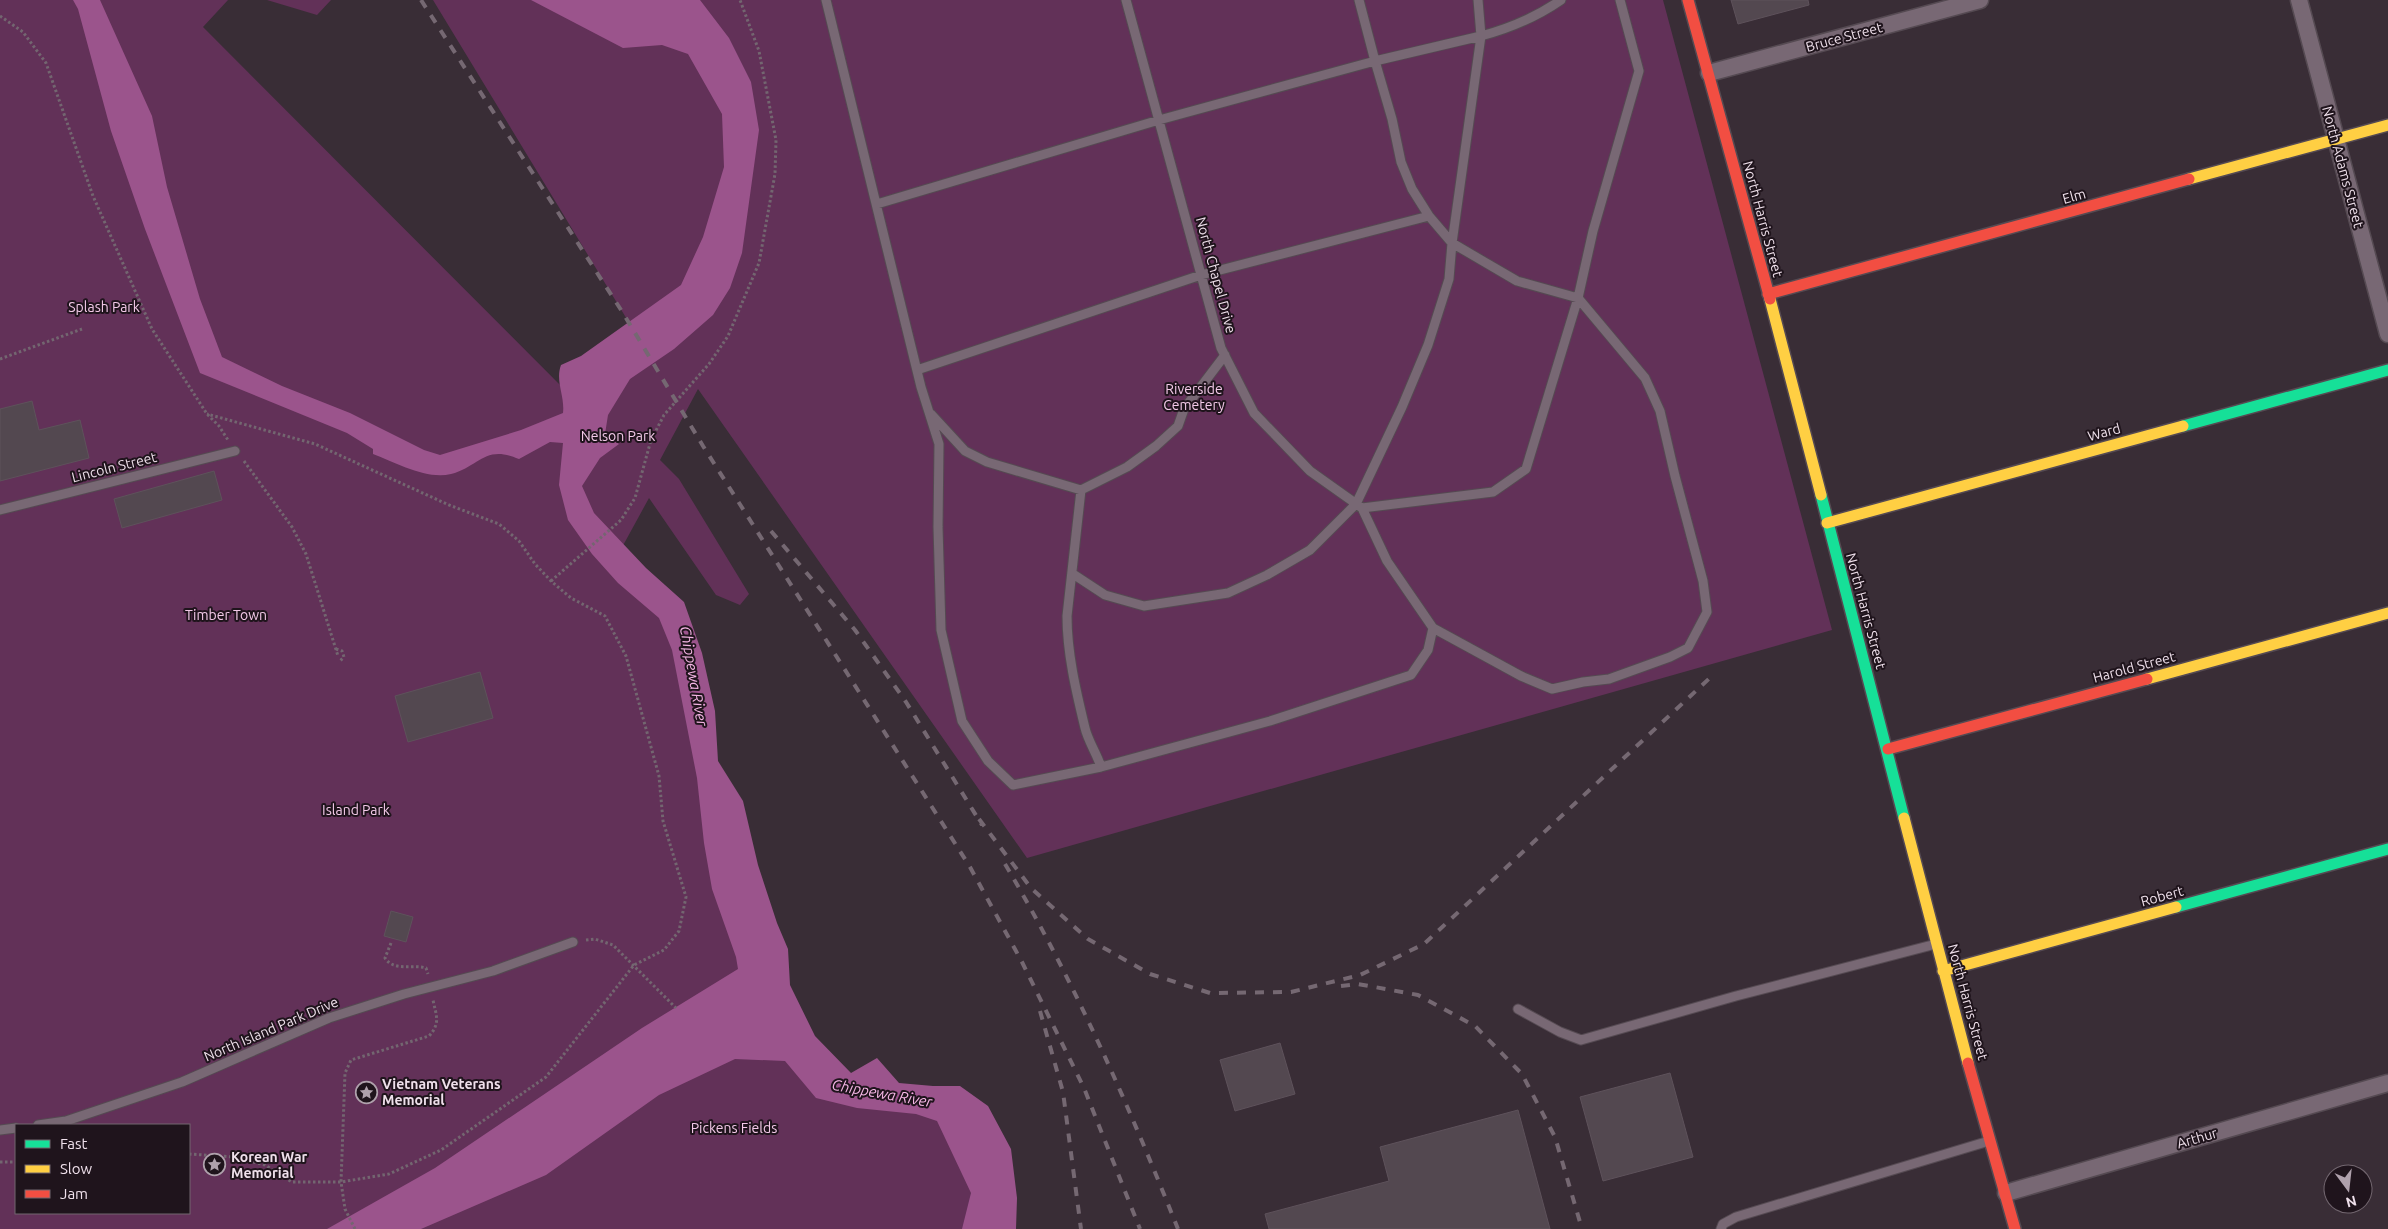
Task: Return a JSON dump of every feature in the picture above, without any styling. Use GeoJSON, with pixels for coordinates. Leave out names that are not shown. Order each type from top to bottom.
{"type":"FeatureCollection","features":[{"type":"Feature","properties":{"kind":"street","name":"North Harris Street"},"geometry":{"type":"LineString","coordinates":[[1688,0],[1888,749],[1943,971],[2015,1229]]}},
{"type":"Feature","properties":{"kind":"street","name":"Bruce Street"},"geometry":{"type":"LineString","coordinates":[[1709,73],[1980,0]]}},
{"type":"Feature","properties":{"kind":"street","name":"North Adams Street"},"geometry":{"type":"LineString","coordinates":[[2299,0],[2388,334]]}},
{"type":"Feature","properties":{"kind":"street","name":"Elm"},"geometry":{"type":"LineString","coordinates":[[1768,294],[2388,125]]}},
{"type":"Feature","properties":{"kind":"street","name":"Ward"},"geometry":{"type":"LineString","coordinates":[[1827,523],[2388,370]]}},
{"type":"Feature","properties":{"kind":"street","name":"Harold Street"},"geometry":{"type":"LineString","coordinates":[[1888,749],[2388,613]]}},
{"type":"Feature","properties":{"kind":"street","name":"Robert"},"geometry":{"type":"LineString","coordinates":[[1943,971],[2388,849]]}},
{"type":"Feature","properties":{"kind":"street","name":"Arthur"},"geometry":{"type":"LineString","coordinates":[[2006,1193],[2388,1083]]}},
{"type":"Feature","properties":{"kind":"lane"},"geometry":{"type":"LineString","coordinates":[[826,0],[917,370],[939,444],[938,527],[941,630],[962,721],[988,761],[1013,785],[1101,768],[1270,720],[1411,675],[1428,650],[1433,628]]}},
{"type":"Feature","properties":{"kind":"lane","name":"North Chapel Drive"},"geometry":{"type":"LineString","coordinates":[[1126,0],[1225,356],[1254,413],[1310,471],[1359,506]]}},
{"type":"Feature","properties":{"kind":"lane"},"geometry":{"type":"LineString","coordinates":[[1359,0],[1392,119],[1401,162],[1412,189],[1429,216],[1452,243],[1517,281],[1578,298],[1646,378],[1660,411],[1703,581],[1707,612],[1688,648],[1670,658],[1610,679],[1583,682],[1552,689],[1521,676],[1433,628],[1387,561],[1359,506]]}},
{"type":"Feature","properties":{"kind":"lane"},"geometry":{"type":"LineString","coordinates":[[1073,574],[1105,596],[1144,606],[1228,593],[1267,575],[1310,550],[1359,506],[1428,345],[1448,279],[1480,36],[1478,0]]}},
{"type":"Feature","properties":{"kind":"lane"},"geometry":{"type":"LineString","coordinates":[[877,204],[1159,120],[1375,61],[1480,36],[1520,24],[1540,15],[1561,0]]}},
{"type":"Feature","properties":{"kind":"lane"},"geometry":{"type":"LineString","coordinates":[[1359,506],[1493,492],[1526,469],[1578,298],[1593,231],[1639,71],[1620,0]]}},
{"type":"Feature","properties":{"kind":"lane"},"geometry":{"type":"LineString","coordinates":[[917,370],[1201,275],[1429,216]]}},
{"type":"Feature","properties":{"kind":"lane"},"geometry":{"type":"LineString","coordinates":[[929,412],[965,451],[987,462],[1081,490],[1127,467],[1156,446],[1178,426],[1184,409],[1225,356]]}},
{"type":"Feature","properties":{"kind":"lane","name":"Lincoln Street"},"geometry":{"type":"LineString","coordinates":[[0,510],[235,451]]}},
{"type":"Feature","properties":{"kind":"lane"},"geometry":{"type":"LineString","coordinates":[[1081,490],[1067,616],[1072,674],[1085,729],[1101,768]]}},
{"type":"Feature","properties":{"kind":"lane","name":"North Island Park Drive"},"geometry":{"type":"LineString","coordinates":[[45,1124],[66,1121],[182,1082],[329,1018],[494,970],[572,942]]}},
{"type":"Feature","properties":{"kind":"lane"},"geometry":{"type":"LineString","coordinates":[[1518,1009],[1560,1032],[1581,1040],[1736,996],[1936,944]]}},
{"type":"Feature","properties":{"kind":"lane"},"geometry":{"type":"LineString","coordinates":[[0,1130],[15,1128]]}},
{"type":"Feature","properties":{"kind":"lane"},"geometry":{"type":"LineString","coordinates":[[1721,1229],[1723,1224],[1736,1217],[1991,1141]]}},
{"type":"Feature","properties":{"kind":"path"},"geometry":{"type":"LineString","coordinates":[[551,581],[622,520],[635,498],[651,440],[664,415],[709,364],[728,336],[759,263],[774,174],[776,140],[759,51],[740,0]]}},
{"type":"Feature","properties":{"kind":"path"},"geometry":{"type":"LineString","coordinates":[[0,16],[23,32],[46,63],[93,196],[148,321],[207,414],[219,426],[235,451],[256,476],[292,527],[306,554],[338,656]]}},
{"type":"Feature","properties":{"kind":"path"},"geometry":{"type":"LineString","coordinates":[[0,359],[82,329]]}},
{"type":"Feature","properties":{"kind":"path"},"geometry":{"type":"LineString","coordinates":[[190,1154],[234,1157],[265,1164],[292,1182],[341,1182],[389,1174],[441,1150],[546,1077],[634,964],[664,950],[679,931],[686,897],[663,821],[659,776],[626,656],[605,616],[571,598],[551,581],[535,564],[519,541],[499,524],[449,505],[315,444],[207,414]]}},
{"type":"Feature","properties":{"kind":"path"},"geometry":{"type":"LineString","coordinates":[[336,649],[342,651],[344,657],[340,661]]}},
{"type":"Feature","properties":{"kind":"path"},"geometry":{"type":"LineString","coordinates":[[572,942],[595,939],[614,944],[676,1008]]}},
{"type":"Feature","properties":{"kind":"path"},"geometry":{"type":"LineString","coordinates":[[355,1229],[345,1209],[341,1182],[345,1073],[351,1060],[428,1036],[436,1028],[438,1021],[426,968],[402,967],[388,962],[385,958],[392,943]]}},
{"type":"Feature","properties":{"kind":"path"},"geometry":{"type":"LineString","coordinates":[[0,1162],[15,1162]]}},
{"type":"Feature","properties":{"kind":"green space"},"geometry":{"type":"Polygon","coordinates":[[[0,0],[228,0],[203,27],[580,405],[642,344],[433,0],[1663,0],[1832,630],[1027,858],[698,389],[660,460],[679,479],[749,594],[740,605],[716,595],[649,498],[620,551],[684,615],[729,882],[825,1084],[962,1106],[1000,1229],[0,1229],[0,0]]]}},
{"type":"Feature","properties":{"kind":"green space"},"geometry":{"type":"Polygon","coordinates":[[[267,0],[331,0],[317,15],[267,0]]]}},
{"type":"Feature","properties":{"kind":"water","name":"Chippewa River"},"geometry":{"type":"Polygon","coordinates":[[[73,0],[100,0],[152,116],[167,187],[200,299],[222,357],[282,386],[350,413],[424,450],[440,455],[521,430],[563,413],[559,377],[561,365],[581,356],[681,285],[703,237],[724,167],[722,114],[688,54],[662,45],[623,48],[531,0],[700,0],[729,38],[751,82],[759,130],[742,253],[730,288],[713,315],[674,349],[630,379],[608,415],[605,434],[619,444],[600,458],[582,486],[594,513],[646,568],[684,602],[702,653],[715,711],[718,761],[743,801],[758,865],[777,923],[788,949],[790,985],[815,1036],[851,1073],[877,1058],[899,1083],[960,1086],[988,1106],[1011,1149],[1017,1198],[1016,1229],[962,1229],[971,1193],[937,1121],[916,1114],[857,1108],[816,1098],[785,1061],[735,1059],[659,1095],[546,1175],[421,1229],[327,1229],[435,1168],[642,1028],[738,969],[736,957],[712,889],[704,843],[697,778],[672,650],[659,618],[618,583],[592,554],[568,520],[559,485],[563,443],[550,442],[519,459],[508,455],[490,455],[451,474],[432,475],[412,470],[373,454],[373,449],[347,433],[200,373],[145,229],[111,131],[78,9],[73,0]]]}},
{"type":"Feature","properties":{"kind":"building"},"geometry":{"type":"Polygon","coordinates":[[[1731,0],[1808,0],[1809,5],[1738,24],[1731,0]]]}},
{"type":"Feature","properties":{"kind":"building"},"geometry":{"type":"Polygon","coordinates":[[[32,401],[39,430],[80,420],[89,458],[0,481],[0,409],[32,401]]]}},
{"type":"Feature","properties":{"kind":"building"},"geometry":{"type":"Polygon","coordinates":[[[214,471],[222,500],[122,528],[114,499],[214,471]]]}},
{"type":"Feature","properties":{"kind":"building"},"geometry":{"type":"Polygon","coordinates":[[[480,672],[493,718],[408,742],[395,696],[480,672]]]}},
{"type":"Feature","properties":{"kind":"building"},"geometry":{"type":"Polygon","coordinates":[[[391,911],[413,917],[406,942],[384,936],[391,911]]]}},
{"type":"Feature","properties":{"kind":"building"},"geometry":{"type":"Polygon","coordinates":[[[1280,1043],[1295,1094],[1235,1111],[1220,1060],[1280,1043]]]}},
{"type":"Feature","properties":{"kind":"building"},"geometry":{"type":"Polygon","coordinates":[[[1670,1073],[1693,1157],[1603,1181],[1580,1097],[1670,1073]]]}},
{"type":"Feature","properties":{"kind":"building"},"geometry":{"type":"Polygon","coordinates":[[[1518,1110],[1550,1229],[1269,1229],[1265,1214],[1389,1181],[1380,1147],[1518,1110]]]}},
{"type":"Feature","properties":{"kind":"railway"},"geometry":{"type":"LineString","coordinates":[[421,0],[623,313],[703,446],[970,867],[1022,962],[1084,1088],[1140,1229]]}},
{"type":"Feature","properties":{"kind":"railway"},"geometry":{"type":"LineString","coordinates":[[771,531],[855,630],[906,702],[982,825]]}},
{"type":"Feature","properties":{"kind":"railway"},"geometry":{"type":"LineString","coordinates":[[979,819],[1031,888],[1088,939],[1150,974],[1210,993],[1291,992],[1360,975],[1424,944],[1713,675]]}},
{"type":"Feature","properties":{"kind":"railway"},"geometry":{"type":"LineString","coordinates":[[1005,864],[1054,952],[1099,1043],[1178,1229]]}},
{"type":"Feature","properties":{"kind":"railway"},"geometry":{"type":"LineString","coordinates":[[1341,986],[1358,984],[1418,995],[1475,1026],[1522,1074],[1555,1137],[1582,1229]]}},
{"type":"Feature","properties":{"kind":"railway"},"geometry":{"type":"LineString","coordinates":[[1040,1011],[1063,1092],[1081,1229]]}},
{"type":"Feature","properties":{"kind":"traffic: fast"},"geometry":{"type":"LineString","coordinates":[[2183,426],[2388,370]]}},
{"type":"Feature","properties":{"kind":"traffic: fast"},"geometry":{"type":"LineString","coordinates":[[1821,495],[1904,818]]}},
{"type":"Feature","properties":{"kind":"traffic: fast"},"geometry":{"type":"LineString","coordinates":[[2176,907],[2388,849]]}},
{"type":"Feature","properties":{"kind":"traffic: slow"},"geometry":{"type":"LineString","coordinates":[[2189,179],[2388,125]]}},
{"type":"Feature","properties":{"kind":"traffic: slow"},"geometry":{"type":"LineString","coordinates":[[1770,299],[1821,495]]}},
{"type":"Feature","properties":{"kind":"traffic: slow"},"geometry":{"type":"LineString","coordinates":[[1827,523],[2183,426]]}},
{"type":"Feature","properties":{"kind":"traffic: slow"},"geometry":{"type":"LineString","coordinates":[[2147,679],[2388,613]]}},
{"type":"Feature","properties":{"kind":"traffic: slow"},"geometry":{"type":"LineString","coordinates":[[1904,818],[1968,1063]]}},
{"type":"Feature","properties":{"kind":"traffic: slow"},"geometry":{"type":"LineString","coordinates":[[1943,971],[2176,907]]}},
{"type":"Feature","properties":{"kind":"traffic: jam"},"geometry":{"type":"LineString","coordinates":[[1688,0],[1770,299]]}},
{"type":"Feature","properties":{"kind":"traffic: jam"},"geometry":{"type":"LineString","coordinates":[[1768,294],[2189,179]]}},
{"type":"Feature","properties":{"kind":"traffic: jam"},"geometry":{"type":"LineString","coordinates":[[1888,749],[2147,679]]}},
{"type":"Feature","properties":{"kind":"traffic: jam"},"geometry":{"type":"LineString","coordinates":[[1968,1063],[2015,1229]]}},
{"type":"Feature","properties":{"kind":"place","name":"Vietnam Veterans Memorial"},"geometry":{"type":"Point","coordinates":[366,1092]}},
{"type":"Feature","properties":{"kind":"place","name":"Korean War Memorial"},"geometry":{"type":"Point","coordinates":[215,1165]}},
{"type":"Feature","properties":{"kind":"park label","name":"Splash Park"},"geometry":{"type":"Point","coordinates":[104,307]}},
{"type":"Feature","properties":{"kind":"park label","name":"Riverside Cemetery"},"geometry":{"type":"Point","coordinates":[1194,398]}},
{"type":"Feature","properties":{"kind":"park label","name":"Nelson Park"},"geometry":{"type":"Point","coordinates":[618,436]}},
{"type":"Feature","properties":{"kind":"park label","name":"Timber Town"},"geometry":{"type":"Point","coordinates":[226,615]}},
{"type":"Feature","properties":{"kind":"park label","name":"Island Park"},"geometry":{"type":"Point","coordinates":[356,810]}},
{"type":"Feature","properties":{"kind":"park label","name":"Pickens Fields"},"geometry":{"type":"Point","coordinates":[734,1128]}}]}
